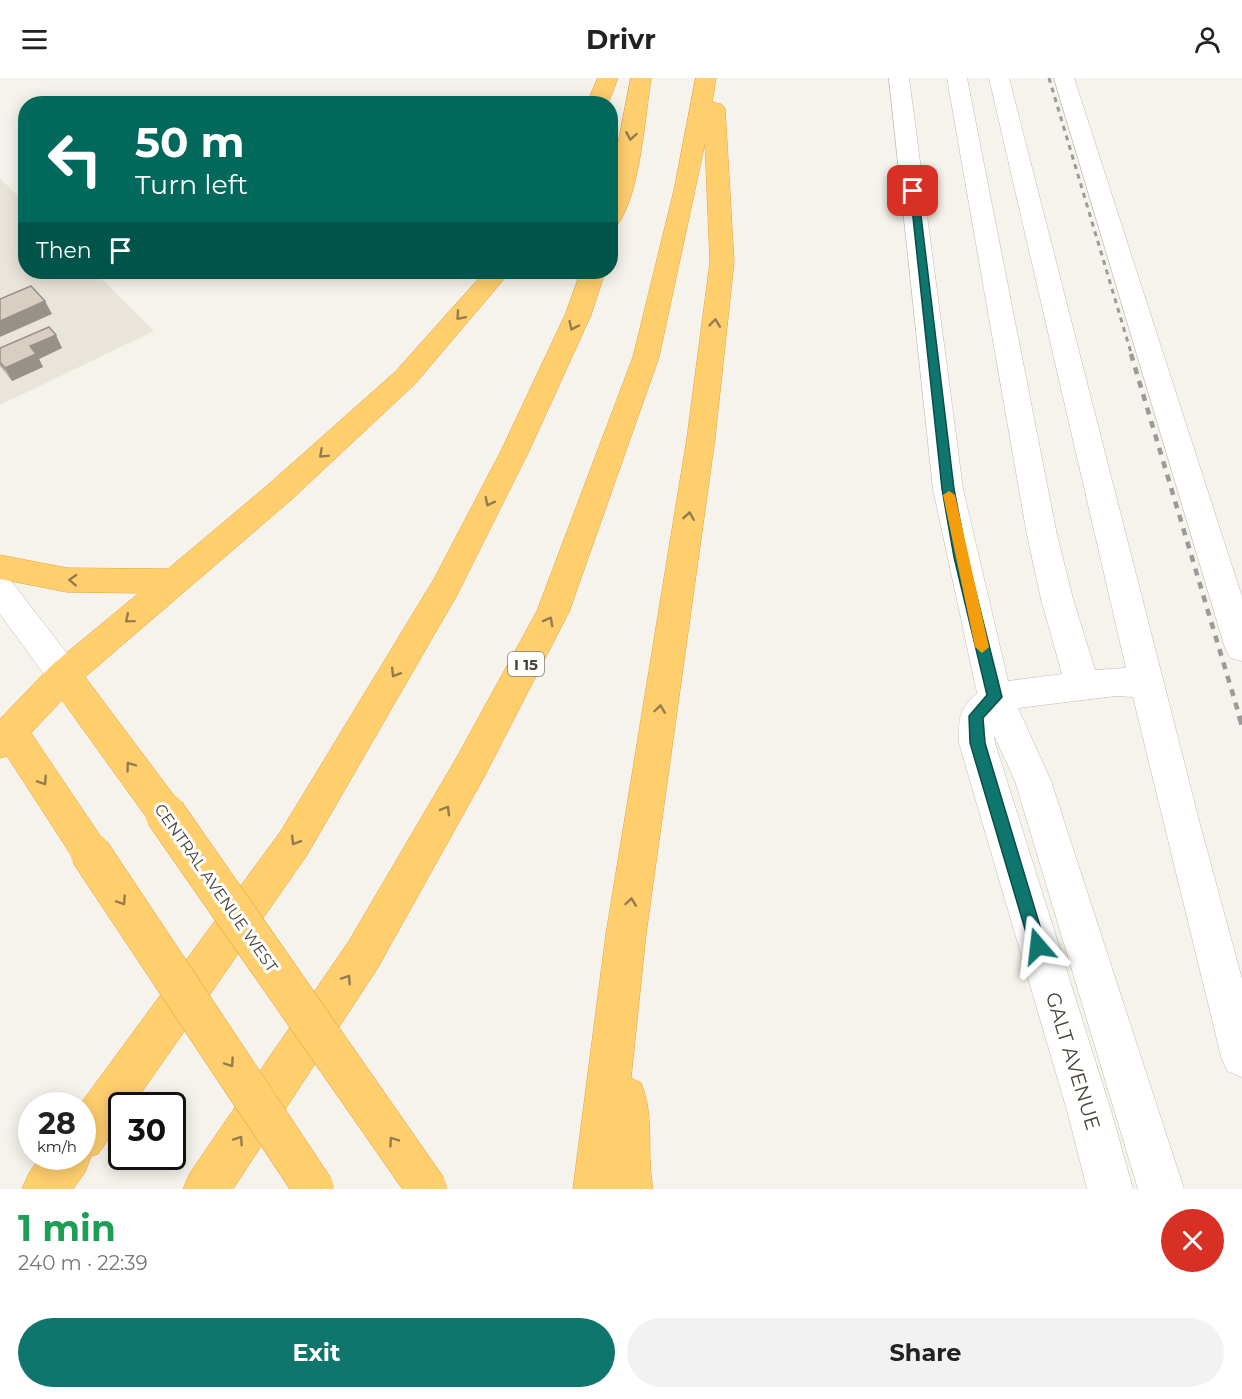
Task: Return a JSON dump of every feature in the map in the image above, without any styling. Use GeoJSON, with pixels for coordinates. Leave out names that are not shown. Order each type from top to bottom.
{"type":"FeatureCollection","features":[{"type":"Feature","properties":{"kind":"highway"},"geometry":{"type":"LineString","coordinates":[[600,96],[608,78]]}},
{"type":"Feature","properties":{"kind":"highway"},"geometry":{"type":"LineString","coordinates":[[618,196],[622,185],[640,78]]}},
{"type":"Feature","properties":{"kind":"highway","name":"I 15"},"geometry":{"type":"LineString","coordinates":[[206,1189],[363,956],[470,768],[553,612],[646,357],[685,190],[706,78]]}},
{"type":"Feature","properties":{"kind":"highway"},"geometry":{"type":"LineString","coordinates":[[596,1189],[626,934],[701,438],[722,262],[713,78]]}},
{"type":"Feature","properties":{"kind":"highway"},"geometry":{"type":"LineString","coordinates":[[314,1189],[90,852],[4,730],[64,675],[280,492],[405,378],[492,279]]}},
{"type":"Feature","properties":{"kind":"highway"},"geometry":{"type":"LineString","coordinates":[[96,1119],[294,843],[440,597],[520,440],[578,315],[591,279]]}},
{"type":"Feature","properties":{"kind":"highway"},"geometry":{"type":"LineString","coordinates":[[0,567],[67,580],[174,581]]}},
{"type":"Feature","properties":{"kind":"highway","name":"CENTRAL AVENUE WEST"},"geometry":{"type":"LineString","coordinates":[[64,675],[165,813],[427,1189]]}},
{"type":"Feature","properties":{"kind":"highway"},"geometry":{"type":"LineString","coordinates":[[626,934],[626,1168],[630,1189]]}},
{"type":"Feature","properties":{"kind":"highway"},"geometry":{"type":"LineString","coordinates":[[45,1189],[59,1170]]}},
{"type":"Feature","properties":{"kind":"street"},"geometry":{"type":"LineString","coordinates":[[899,78],[948,489],[961,557],[995,697],[1034,781],[1161,1189]]}},
{"type":"Feature","properties":{"kind":"street"},"geometry":{"type":"LineString","coordinates":[[957,78],[1042,535],[1057,599],[1083,687]]}},
{"type":"Feature","properties":{"kind":"street"},"geometry":{"type":"LineString","coordinates":[[999,78],[1182,828],[1242,1056]]}},
{"type":"Feature","properties":{"kind":"street"},"geometry":{"type":"LineString","coordinates":[[1064,78],[1242,648]]}},
{"type":"Feature","properties":{"kind":"street","name":"CENTRAL AVENUE WEST"},"geometry":{"type":"LineString","coordinates":[[0,590],[64,675]]}},
{"type":"Feature","properties":{"kind":"street"},"geometry":{"type":"LineString","coordinates":[[995,697],[1116,682],[1148,684]]}},
{"type":"Feature","properties":{"kind":"street","name":"GALT AVENUE"},"geometry":{"type":"LineString","coordinates":[[995,697],[976,716],[977,743],[1090,1114],[1110,1189]]}},
{"type":"Feature","properties":{"kind":"shaded area"},"geometry":{"type":"Polygon","coordinates":[[[0,178],[18,196],[18,279],[101,279],[154,331],[0,405],[0,178]]]}},
{"type":"Feature","properties":{"kind":"building"},"geometry":{"type":"Polygon","coordinates":[[[31,286],[45,301],[0,321],[0,299],[31,286]]]}},
{"type":"Feature","properties":{"kind":"building"},"geometry":{"type":"Polygon","coordinates":[[[49,327],[56,335],[30,346],[36,354],[5,368],[0,362],[0,348],[49,327]]]}},
{"type":"Feature","properties":{"kind":"railway"},"geometry":{"type":"LineString","coordinates":[[1049,78],[1132,356]]}},
{"type":"Feature","properties":{"kind":"railway"},"geometry":{"type":"LineString","coordinates":[[1131,354],[1240,718]]}},
{"type":"Feature","properties":{"kind":"railway"},"geometry":{"type":"LineString","coordinates":[[1239,716],[1242,725]]}},
{"type":"Feature","properties":{"kind":"slow traffic"},"geometry":{"type":"LineString","coordinates":[[949,495],[982,647]]}},
{"type":"Feature","properties":{"kind":"route"},"geometry":{"type":"LineString","coordinates":[[913,191],[926,286],[948,489],[961,557],[995,697],[976,716],[977,743],[1038,946]]}}]}
